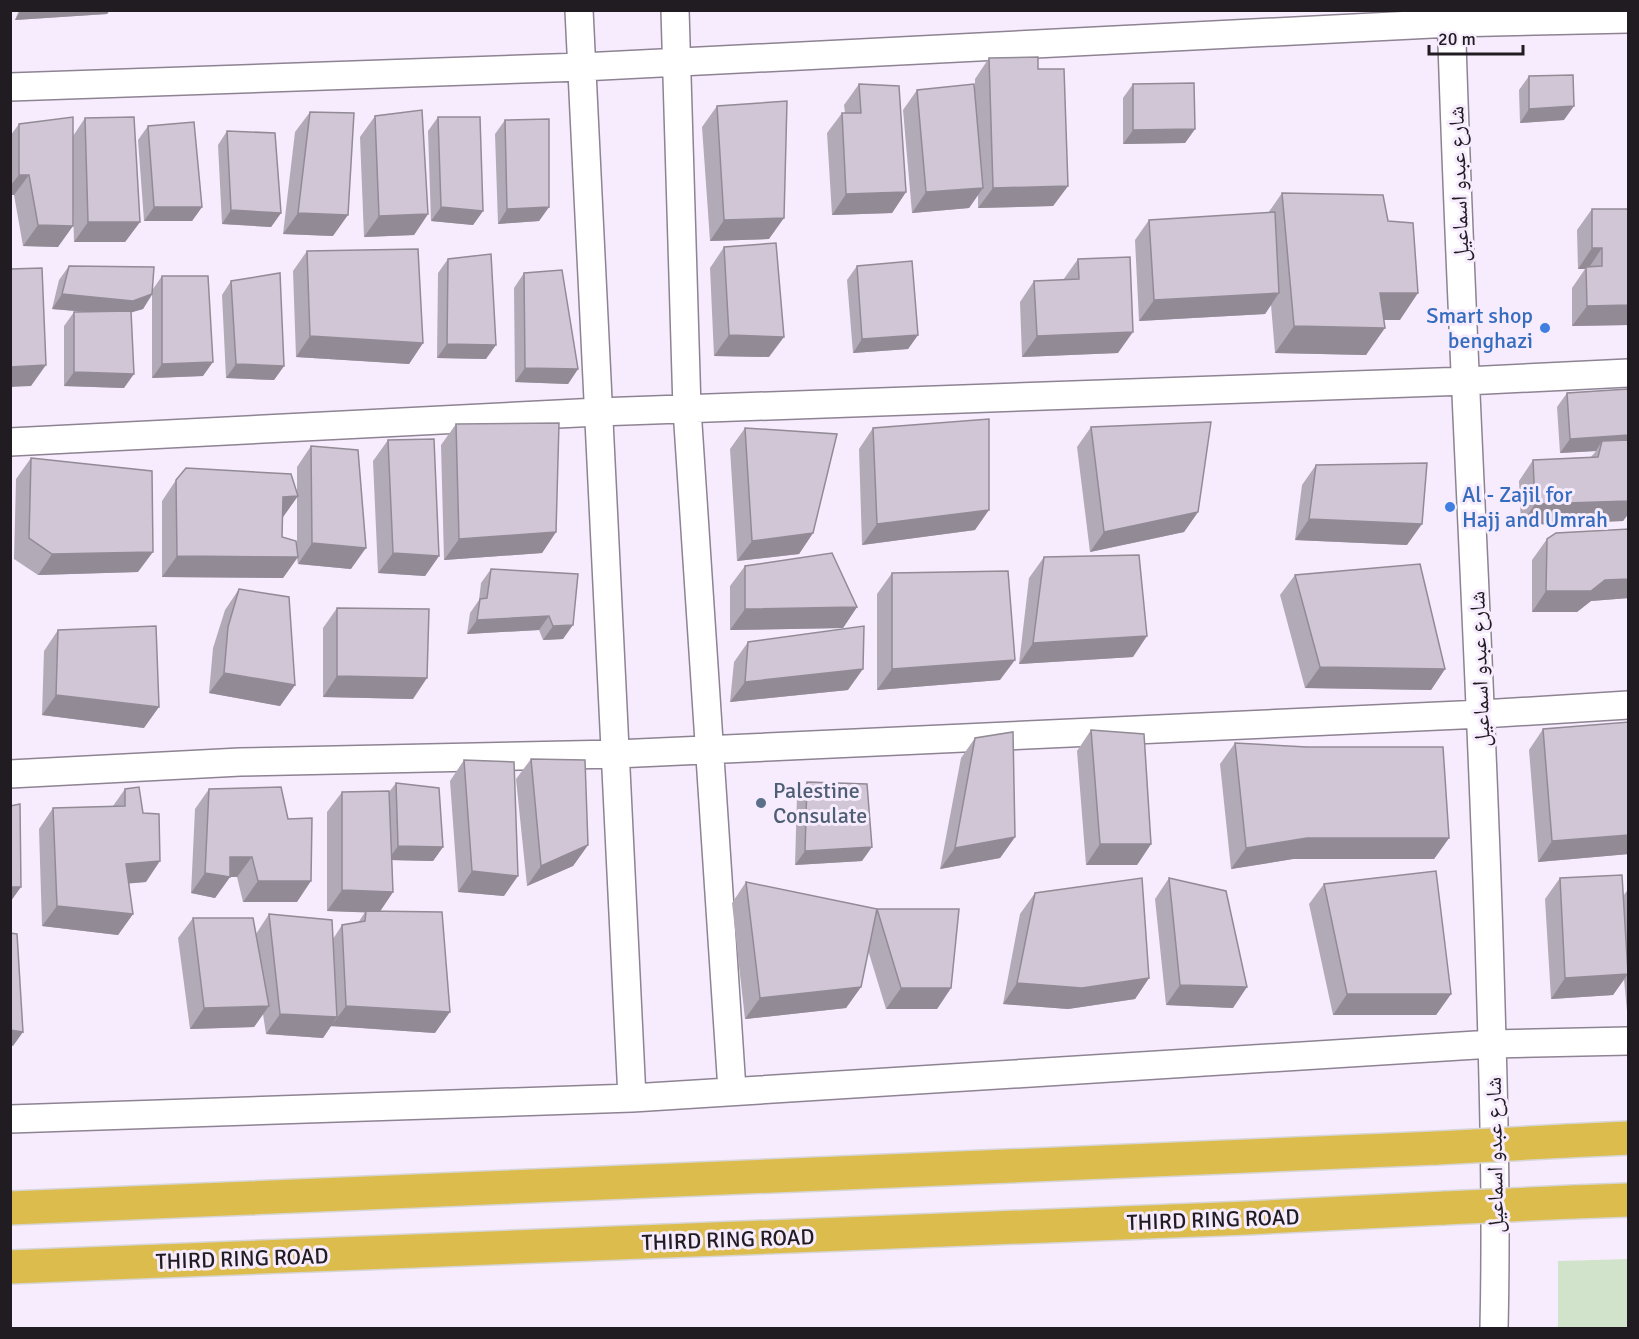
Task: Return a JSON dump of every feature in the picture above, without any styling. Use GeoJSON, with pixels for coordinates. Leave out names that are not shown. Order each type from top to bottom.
{"type":"FeatureCollection","features":[{"type":"Feature","properties":{"kind":"highway"},"geometry":{"type":"LineString","coordinates":[[10,1208],[1629,1138]]}},
{"type":"Feature","properties":{"kind":"highway","name":"THIRD RING ROAD"},"geometry":{"type":"LineString","coordinates":[[10,1267],[1212,1220],[1629,1200]]}},
{"type":"Feature","properties":{"kind":"street"},"geometry":{"type":"LineString","coordinates":[[579,10],[632,1098]]}},
{"type":"Feature","properties":{"kind":"street"},"geometry":{"type":"LineString","coordinates":[[675,10],[687,409],[732,1090]]}},
{"type":"Feature","properties":{"kind":"street"},"geometry":{"type":"LineString","coordinates":[[10,87],[582,67],[1452,17],[1629,19]]}},
{"type":"Feature","properties":{"kind":"street","name":"شارع عبدو اسماعيل"},"geometry":{"type":"LineString","coordinates":[[1452,17],[1482,714],[1492,1044],[1496,1262],[1494,1329]]}},
{"type":"Feature","properties":{"kind":"street"},"geometry":{"type":"LineString","coordinates":[[10,442],[598,412],[1466,381],[1629,373]]}},
{"type":"Feature","properties":{"kind":"street"},"geometry":{"type":"LineString","coordinates":[[10,774],[240,762],[616,754],[1482,714],[1629,705]]}},
{"type":"Feature","properties":{"kind":"street"},"geometry":{"type":"LineString","coordinates":[[10,1119],[632,1098],[1492,1044],[1629,1041]]}},
{"type":"Feature","properties":{"kind":"green space"},"geometry":{"type":"Polygon","coordinates":[[[1628,1259],[1628,1328],[1558,1328],[1558,1261],[1628,1259]]]}},
{"type":"Feature","properties":{"kind":"building"},"geometry":{"type":"Polygon","coordinates":[[[1038,57],[1038,69],[1064,69],[1068,186],[993,188],[989,58],[1038,57]]]}},
{"type":"Feature","properties":{"kind":"building"},"geometry":{"type":"Polygon","coordinates":[[[1573,75],[1574,106],[1529,109],[1529,76],[1573,75]]]}},
{"type":"Feature","properties":{"kind":"building"},"geometry":{"type":"Polygon","coordinates":[[[1194,83],[1195,129],[1133,130],[1133,84],[1194,83]]]}},
{"type":"Feature","properties":{"kind":"building"},"geometry":{"type":"Polygon","coordinates":[[[859,84],[899,86],[906,192],[846,194],[842,113],[861,113],[859,84]]]}},
{"type":"Feature","properties":{"kind":"building"},"geometry":{"type":"Polygon","coordinates":[[[974,84],[983,188],[926,192],[917,90],[974,84]]]}},
{"type":"Feature","properties":{"kind":"building"},"geometry":{"type":"Polygon","coordinates":[[[787,101],[784,218],[724,220],[717,106],[787,101]]]}},
{"type":"Feature","properties":{"kind":"building"},"geometry":{"type":"Polygon","coordinates":[[[422,110],[428,214],[379,216],[375,116],[422,110]]]}},
{"type":"Feature","properties":{"kind":"building"},"geometry":{"type":"Polygon","coordinates":[[[310,112],[354,113],[348,215],[298,213],[310,112]]]}},
{"type":"Feature","properties":{"kind":"building"},"geometry":{"type":"Polygon","coordinates":[[[73,117],[73,226],[38,225],[29,175],[19,175],[19,124],[73,117]]]}},
{"type":"Feature","properties":{"kind":"building"},"geometry":{"type":"Polygon","coordinates":[[[134,117],[140,222],[88,222],[85,118],[134,117]]]}},
{"type":"Feature","properties":{"kind":"building"},"geometry":{"type":"Polygon","coordinates":[[[438,117],[480,117],[483,211],[441,207],[438,117]]]}},
{"type":"Feature","properties":{"kind":"building"},"geometry":{"type":"Polygon","coordinates":[[[549,119],[549,207],[507,209],[505,120],[549,119]]]}},
{"type":"Feature","properties":{"kind":"building"},"geometry":{"type":"Polygon","coordinates":[[[194,122],[202,207],[154,207],[148,126],[194,122]]]}},
{"type":"Feature","properties":{"kind":"building"},"geometry":{"type":"Polygon","coordinates":[[[227,131],[275,133],[281,213],[231,210],[227,131]]]}},
{"type":"Feature","properties":{"kind":"building"},"geometry":{"type":"Polygon","coordinates":[[[1282,193],[1383,195],[1388,221],[1413,223],[1418,293],[1380,293],[1385,328],[1294,326],[1282,193]]]}},
{"type":"Feature","properties":{"kind":"building"},"geometry":{"type":"Polygon","coordinates":[[[1592,209],[1629,209],[1629,305],[1587,306],[1586,267],[1602,266],[1602,248],[1592,248],[1592,209]]]}},
{"type":"Feature","properties":{"kind":"building"},"geometry":{"type":"Polygon","coordinates":[[[1275,212],[1279,293],[1154,300],[1149,220],[1275,212]]]}},
{"type":"Feature","properties":{"kind":"building"},"geometry":{"type":"Polygon","coordinates":[[[776,243],[784,337],[729,335],[724,247],[776,243]]]}},
{"type":"Feature","properties":{"kind":"building"},"geometry":{"type":"Polygon","coordinates":[[[418,249],[423,343],[310,336],[307,251],[418,249]]]}},
{"type":"Feature","properties":{"kind":"building"},"geometry":{"type":"Polygon","coordinates":[[[491,254],[496,345],[447,344],[448,259],[491,254]]]}},
{"type":"Feature","properties":{"kind":"building"},"geometry":{"type":"Polygon","coordinates":[[[1130,257],[1133,332],[1037,336],[1034,281],[1079,279],[1078,259],[1130,257]]]}},
{"type":"Feature","properties":{"kind":"building"},"geometry":{"type":"Polygon","coordinates":[[[912,261],[918,335],[862,339],[857,266],[912,261]]]}},
{"type":"Feature","properties":{"kind":"building"},"geometry":{"type":"Polygon","coordinates":[[[69,266],[154,267],[152,294],[133,301],[62,294],[69,266]]]}},
{"type":"Feature","properties":{"kind":"building"},"geometry":{"type":"Polygon","coordinates":[[[42,268],[46,365],[10,367],[10,269],[42,268]]]}},
{"type":"Feature","properties":{"kind":"building"},"geometry":{"type":"Polygon","coordinates":[[[562,270],[578,369],[525,368],[524,273],[562,270]]]}},
{"type":"Feature","properties":{"kind":"building"},"geometry":{"type":"Polygon","coordinates":[[[280,273],[284,366],[236,364],[231,281],[280,273]]]}},
{"type":"Feature","properties":{"kind":"building"},"geometry":{"type":"Polygon","coordinates":[[[162,276],[208,276],[213,362],[162,364],[162,276]]]}},
{"type":"Feature","properties":{"kind":"building"},"geometry":{"type":"Polygon","coordinates":[[[131,311],[134,374],[74,372],[74,312],[131,311]]]}},
{"type":"Feature","properties":{"kind":"building"},"geometry":{"type":"Polygon","coordinates":[[[1628,389],[1629,435],[1570,439],[1567,393],[1628,389]]]}},
{"type":"Feature","properties":{"kind":"building"},"geometry":{"type":"Polygon","coordinates":[[[989,419],[989,510],[877,524],[873,428],[989,419]]]}},
{"type":"Feature","properties":{"kind":"building"},"geometry":{"type":"Polygon","coordinates":[[[1211,422],[1198,512],[1104,532],[1091,427],[1211,422]]]}},
{"type":"Feature","properties":{"kind":"building"},"geometry":{"type":"Polygon","coordinates":[[[559,423],[556,532],[459,539],[456,424],[559,423]]]}},
{"type":"Feature","properties":{"kind":"building"},"geometry":{"type":"Polygon","coordinates":[[[745,428],[837,434],[813,533],[752,541],[745,428]]]}},
{"type":"Feature","properties":{"kind":"building"},"geometry":{"type":"Polygon","coordinates":[[[434,439],[439,556],[393,553],[388,440],[434,439]]]}},
{"type":"Feature","properties":{"kind":"building"},"geometry":{"type":"Polygon","coordinates":[[[1629,440],[1629,501],[1535,504],[1533,460],[1598,457],[1602,441],[1629,440]]]}},
{"type":"Feature","properties":{"kind":"building"},"geometry":{"type":"Polygon","coordinates":[[[311,446],[358,450],[366,548],[312,543],[311,446]]]}},
{"type":"Feature","properties":{"kind":"building"},"geometry":{"type":"Polygon","coordinates":[[[31,458],[152,471],[153,552],[52,554],[29,538],[31,458]]]}},
{"type":"Feature","properties":{"kind":"building"},"geometry":{"type":"Polygon","coordinates":[[[1427,463],[1422,524],[1309,519],[1316,465],[1427,463]]]}},
{"type":"Feature","properties":{"kind":"building"},"geometry":{"type":"Polygon","coordinates":[[[186,468],[291,474],[298,496],[283,497],[282,537],[296,541],[298,557],[177,556],[176,480],[186,468]]]}},
{"type":"Feature","properties":{"kind":"building"},"geometry":{"type":"Polygon","coordinates":[[[1629,529],[1629,579],[1605,580],[1591,591],[1546,591],[1547,539],[1556,533],[1629,529]]]}},
{"type":"Feature","properties":{"kind":"building"},"geometry":{"type":"Polygon","coordinates":[[[832,553],[857,607],[745,609],[745,566],[832,553]]]}},
{"type":"Feature","properties":{"kind":"building"},"geometry":{"type":"Polygon","coordinates":[[[1139,555],[1147,636],[1033,643],[1044,557],[1139,555]]]}},
{"type":"Feature","properties":{"kind":"building"},"geometry":{"type":"Polygon","coordinates":[[[1420,564],[1445,669],[1320,667],[1295,575],[1420,564]]]}},
{"type":"Feature","properties":{"kind":"building"},"geometry":{"type":"Polygon","coordinates":[[[491,569],[578,574],[573,625],[553,626],[549,616],[477,620],[480,599],[487,598],[491,569]]]}},
{"type":"Feature","properties":{"kind":"building"},"geometry":{"type":"Polygon","coordinates":[[[1008,571],[1015,660],[892,669],[892,573],[1008,571]]]}},
{"type":"Feature","properties":{"kind":"building"},"geometry":{"type":"Polygon","coordinates":[[[239,589],[289,597],[295,685],[224,673],[228,627],[239,589]]]}},
{"type":"Feature","properties":{"kind":"building"},"geometry":{"type":"Polygon","coordinates":[[[337,608],[429,609],[427,678],[337,676],[337,608]]]}},
{"type":"Feature","properties":{"kind":"building"},"geometry":{"type":"Polygon","coordinates":[[[156,626],[159,707],[56,695],[58,630],[156,626]]]}},
{"type":"Feature","properties":{"kind":"building"},"geometry":{"type":"Polygon","coordinates":[[[864,626],[863,669],[745,682],[748,642],[864,626]]]}},
{"type":"Feature","properties":{"kind":"building"},"geometry":{"type":"Polygon","coordinates":[[[1629,722],[1629,835],[1552,841],[1543,729],[1629,722]]]}},
{"type":"Feature","properties":{"kind":"building"},"geometry":{"type":"Polygon","coordinates":[[[1091,730],[1144,734],[1151,844],[1100,844],[1091,730]]]}},
{"type":"Feature","properties":{"kind":"building"},"geometry":{"type":"Polygon","coordinates":[[[1013,732],[1015,837],[955,848],[975,738],[1013,732]]]}},
{"type":"Feature","properties":{"kind":"building"},"geometry":{"type":"Polygon","coordinates":[[[1235,743],[1307,747],[1443,747],[1449,838],[1307,838],[1246,848],[1235,743]]]}},
{"type":"Feature","properties":{"kind":"building"},"geometry":{"type":"Polygon","coordinates":[[[531,759],[585,760],[588,845],[541,866],[531,759]]]}},
{"type":"Feature","properties":{"kind":"building"},"geometry":{"type":"Polygon","coordinates":[[[464,760],[514,762],[518,876],[472,871],[464,760]]]}},
{"type":"Feature","properties":{"kind":"building"},"geometry":{"type":"Polygon","coordinates":[[[807,782],[867,784],[872,847],[805,851],[807,782]]]}},
{"type":"Feature","properties":{"kind":"building"},"geometry":{"type":"Polygon","coordinates":[[[396,783],[439,788],[443,847],[398,846],[396,783]]]}},
{"type":"Feature","properties":{"kind":"building"},"geometry":{"type":"Polygon","coordinates":[[[139,787],[143,813],[159,814],[160,861],[126,864],[133,914],[57,906],[53,808],[125,806],[125,789],[139,787]]]}},
{"type":"Feature","properties":{"kind":"building"},"geometry":{"type":"Polygon","coordinates":[[[281,787],[288,819],[312,818],[311,881],[258,881],[252,857],[230,857],[230,877],[205,873],[209,789],[281,787]]]}},
{"type":"Feature","properties":{"kind":"building"},"geometry":{"type":"Polygon","coordinates":[[[389,791],[393,892],[342,890],[342,792],[389,791]]]}},
{"type":"Feature","properties":{"kind":"building"},"geometry":{"type":"Polygon","coordinates":[[[20,804],[21,887],[10,887],[10,806],[20,804]]]}},
{"type":"Feature","properties":{"kind":"building"},"geometry":{"type":"Polygon","coordinates":[[[1436,871],[1451,994],[1347,994],[1324,884],[1436,871]]]}},
{"type":"Feature","properties":{"kind":"building"},"geometry":{"type":"Polygon","coordinates":[[[1622,875],[1628,974],[1565,978],[1560,878],[1622,875]]]}},
{"type":"Feature","properties":{"kind":"building"},"geometry":{"type":"Polygon","coordinates":[[[1142,878],[1149,978],[1082,988],[1017,983],[1035,893],[1142,878]]]}},
{"type":"Feature","properties":{"kind":"building"},"geometry":{"type":"Polygon","coordinates":[[[1169,878],[1226,891],[1247,987],[1180,985],[1169,878]]]}},
{"type":"Feature","properties":{"kind":"building"},"geometry":{"type":"Polygon","coordinates":[[[746,882],[877,909],[861,987],[760,998],[746,882]]]}},
{"type":"Feature","properties":{"kind":"building"},"geometry":{"type":"Polygon","coordinates":[[[877,909],[959,909],[951,988],[901,988],[877,909]]]}},
{"type":"Feature","properties":{"kind":"building"},"geometry":{"type":"Polygon","coordinates":[[[366,911],[442,912],[450,1012],[346,1006],[342,925],[365,921],[366,911]]]}},
{"type":"Feature","properties":{"kind":"building"},"geometry":{"type":"Polygon","coordinates":[[[269,914],[332,920],[337,1017],[280,1014],[269,914]]]}},
{"type":"Feature","properties":{"kind":"building"},"geometry":{"type":"Polygon","coordinates":[[[193,918],[253,918],[269,1006],[204,1008],[193,918]]]}},
{"type":"Feature","properties":{"kind":"building"},"geometry":{"type":"Polygon","coordinates":[[[10,933],[17,934],[23,1032],[10,1030],[10,933]]]}},
{"type":"Feature","properties":{"kind":"place","name":"Smart shop benghazi"},"geometry":{"type":"Point","coordinates":[1545,328]}},
{"type":"Feature","properties":{"kind":"place","name":"Al - Zajil for Hajj and Umrah"},"geometry":{"type":"Point","coordinates":[1450,507]}},
{"type":"Feature","properties":{"kind":"place","name":"Palestine Consulate"},"geometry":{"type":"Point","coordinates":[761,803]}}]}
